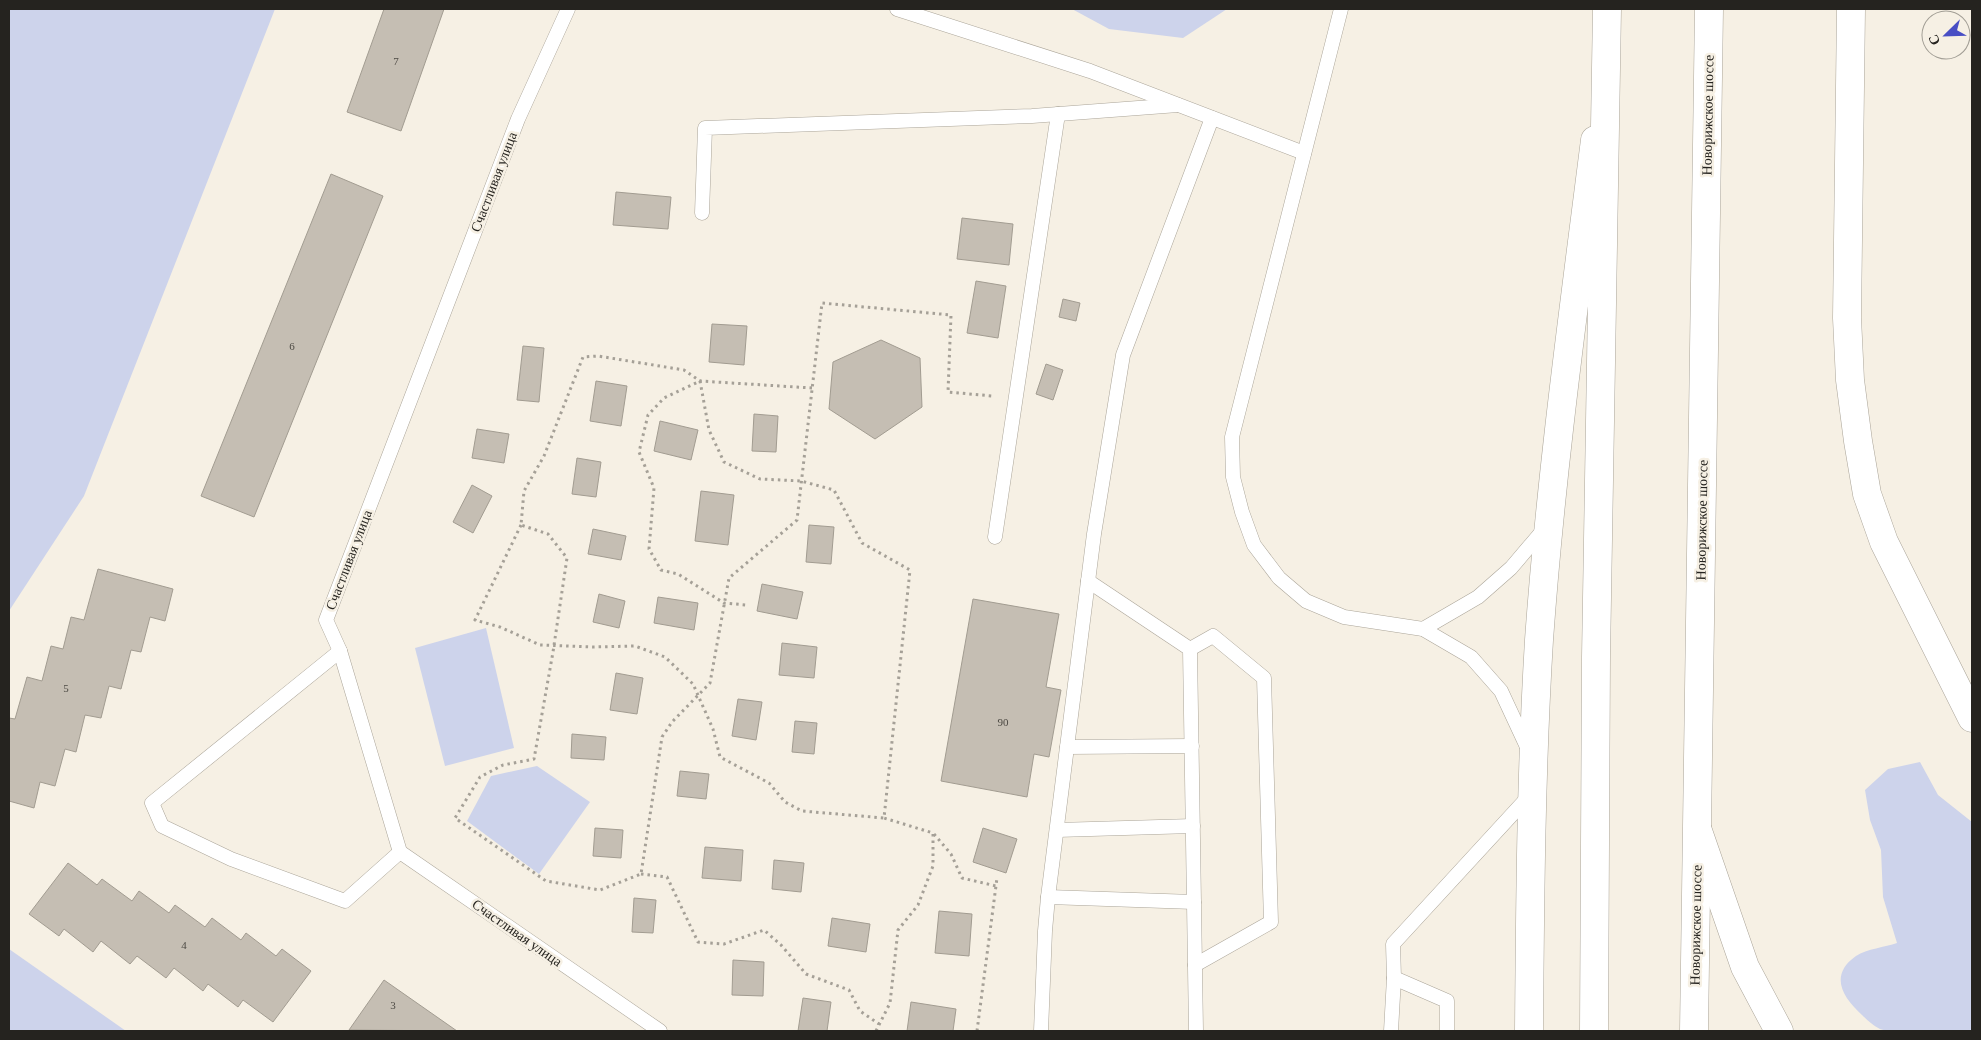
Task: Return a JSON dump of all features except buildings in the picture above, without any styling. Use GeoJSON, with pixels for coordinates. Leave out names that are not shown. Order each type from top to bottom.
{"type":"FeatureCollection","features":[{"type":"Feature","properties":{"kind":"main road"},"geometry":{"type":"LineString","coordinates":[[1594,1031],[1596,657],[1607,9]]}},
{"type":"Feature","properties":{"kind":"main road","name":"Новорижское шоссе"},"geometry":{"type":"LineString","coordinates":[[1694,1031],[1709,9]]}},
{"type":"Feature","properties":{"kind":"main road"},"geometry":{"type":"LineString","coordinates":[[1852,9],[1847,318],[1850,380],[1858,441],[1867,494],[1884,542],[1972,718]]}},
{"type":"Feature","properties":{"kind":"main road"},"geometry":{"type":"LineString","coordinates":[[1529,1031],[1531,794],[1549,523],[1606,49]]}},
{"type":"Feature","properties":{"kind":"main road"},"geometry":{"type":"LineString","coordinates":[[1698,831],[1745,967],[1778,1031]]}},
{"type":"Feature","properties":{"kind":"lane","name":"Счастливая улица"},"geometry":{"type":"LineString","coordinates":[[568,9],[518,120],[326,620],[340,651],[400,852],[660,1031]]}},
{"type":"Feature","properties":{"kind":"lane"},"geometry":{"type":"LineString","coordinates":[[897,9],[1090,71],[1304,153]]}},
{"type":"Feature","properties":{"kind":"lane"},"geometry":{"type":"LineString","coordinates":[[1341,9],[1232,437],[1233,477],[1242,512],[1254,545],[1279,578],[1306,601],[1344,617],[1424,629],[1471,657],[1501,692],[1533,759]]}},
{"type":"Feature","properties":{"kind":"lane"},"geometry":{"type":"LineString","coordinates":[[702,213],[705,128],[1058,114],[1178,105]]}},
{"type":"Feature","properties":{"kind":"lane"},"geometry":{"type":"LineString","coordinates":[[995,537],[1058,114]]}},
{"type":"Feature","properties":{"kind":"lane"},"geometry":{"type":"LineString","coordinates":[[1041,1031],[1048,897],[1088,581],[1123,354],[1212,118]]}},
{"type":"Feature","properties":{"kind":"lane"},"geometry":{"type":"LineString","coordinates":[[1424,629],[1478,597],[1511,568],[1549,523]]}},
{"type":"Feature","properties":{"kind":"lane"},"geometry":{"type":"LineString","coordinates":[[1088,581],[1190,649]]}},
{"type":"Feature","properties":{"kind":"lane"},"geometry":{"type":"LineString","coordinates":[[1190,649],[1213,636],[1264,678],[1271,922],[1195,966]]}},
{"type":"Feature","properties":{"kind":"lane"},"geometry":{"type":"LineString","coordinates":[[1190,649],[1196,1031]]}},
{"type":"Feature","properties":{"kind":"lane"},"geometry":{"type":"LineString","coordinates":[[340,651],[152,803],[162,826],[231,859],[345,901],[400,852]]}},
{"type":"Feature","properties":{"kind":"lane"},"geometry":{"type":"LineString","coordinates":[[1067,747],[1192,746]]}},
{"type":"Feature","properties":{"kind":"lane"},"geometry":{"type":"LineString","coordinates":[[1391,1031],[1394,978],[1393,944],[1531,794]]}},
{"type":"Feature","properties":{"kind":"lane"},"geometry":{"type":"LineString","coordinates":[[1057,830],[1193,826]]}},
{"type":"Feature","properties":{"kind":"lane"},"geometry":{"type":"LineString","coordinates":[[1048,897],[1194,902]]}},
{"type":"Feature","properties":{"kind":"lane"},"geometry":{"type":"LineString","coordinates":[[1394,978],[1447,1001],[1447,1031]]}},
{"type":"Feature","properties":{"kind":"path"},"geometry":{"type":"LineString","coordinates":[[641,874],[662,738],[672,722],[710,683],[729,578],[796,520],[822,304],[951,315],[948,392],[1016,397]]}},
{"type":"Feature","properties":{"kind":"path"},"geometry":{"type":"LineString","coordinates":[[884,818],[910,570],[862,543],[834,490],[801,481],[760,479],[724,462],[709,430],[700,381],[684,370],[598,356],[583,357],[544,456],[524,492],[521,525],[475,620],[500,627],[540,645],[554,647],[635,646],[665,657],[694,684],[713,729],[720,757],[769,783],[785,802],[802,811],[884,818],[933,833],[951,854],[962,878],[996,886]]}},
{"type":"Feature","properties":{"kind":"path"},"geometry":{"type":"LineString","coordinates":[[746,605],[724,603],[678,574],[661,570],[648,549],[654,488],[638,452],[648,415],[664,398],[700,381],[812,388]]}},
{"type":"Feature","properties":{"kind":"path"},"geometry":{"type":"LineString","coordinates":[[521,525],[548,534],[567,558],[554,647],[534,759],[503,765],[480,777],[455,818],[546,881],[600,890],[641,874],[667,877],[698,942],[724,944],[764,930],[781,945],[806,974],[848,990],[860,1011],[879,1024]]}},
{"type":"Feature","properties":{"kind":"path"},"geometry":{"type":"LineString","coordinates":[[876,1031],[890,1003],[898,930],[918,905],[932,866],[933,833]]}},
{"type":"Feature","properties":{"kind":"path"},"geometry":{"type":"LineString","coordinates":[[977,1031],[997,878]]}},
{"type":"Feature","properties":{"kind":"shaded area"},"geometry":{"type":"Polygon","coordinates":[[[9,9],[275,9],[84,496],[9,611],[9,9]]]}},
{"type":"Feature","properties":{"kind":"shaded area"},"geometry":{"type":"Polygon","coordinates":[[[1072,9],[1227,9],[1183,38],[1109,29],[1072,9]]]}},
{"type":"Feature","properties":{"kind":"shaded area"},"geometry":{"type":"Polygon","coordinates":[[[486,628],[514,748],[445,766],[415,648],[486,628]]]}},
{"type":"Feature","properties":{"kind":"shaded area"},"geometry":{"type":"Polygon","coordinates":[[[1920,762],[1938,795],[1972,822],[1972,1031],[1912,1033],[1880,1029],[1868,1021],[1855,1008],[1841,986],[1843,971],[1856,956],[1897,943],[1883,897],[1881,850],[1870,820],[1865,790],[1888,769],[1920,762]]]}},
{"type":"Feature","properties":{"kind":"shaded area"},"geometry":{"type":"Polygon","coordinates":[[[537,766],[590,802],[539,874],[467,821],[491,776],[537,766]]]}},
{"type":"Feature","properties":{"kind":"shaded area"},"geometry":{"type":"Polygon","coordinates":[[[9,949],[126,1031],[9,1031],[9,949]]]}}]}
